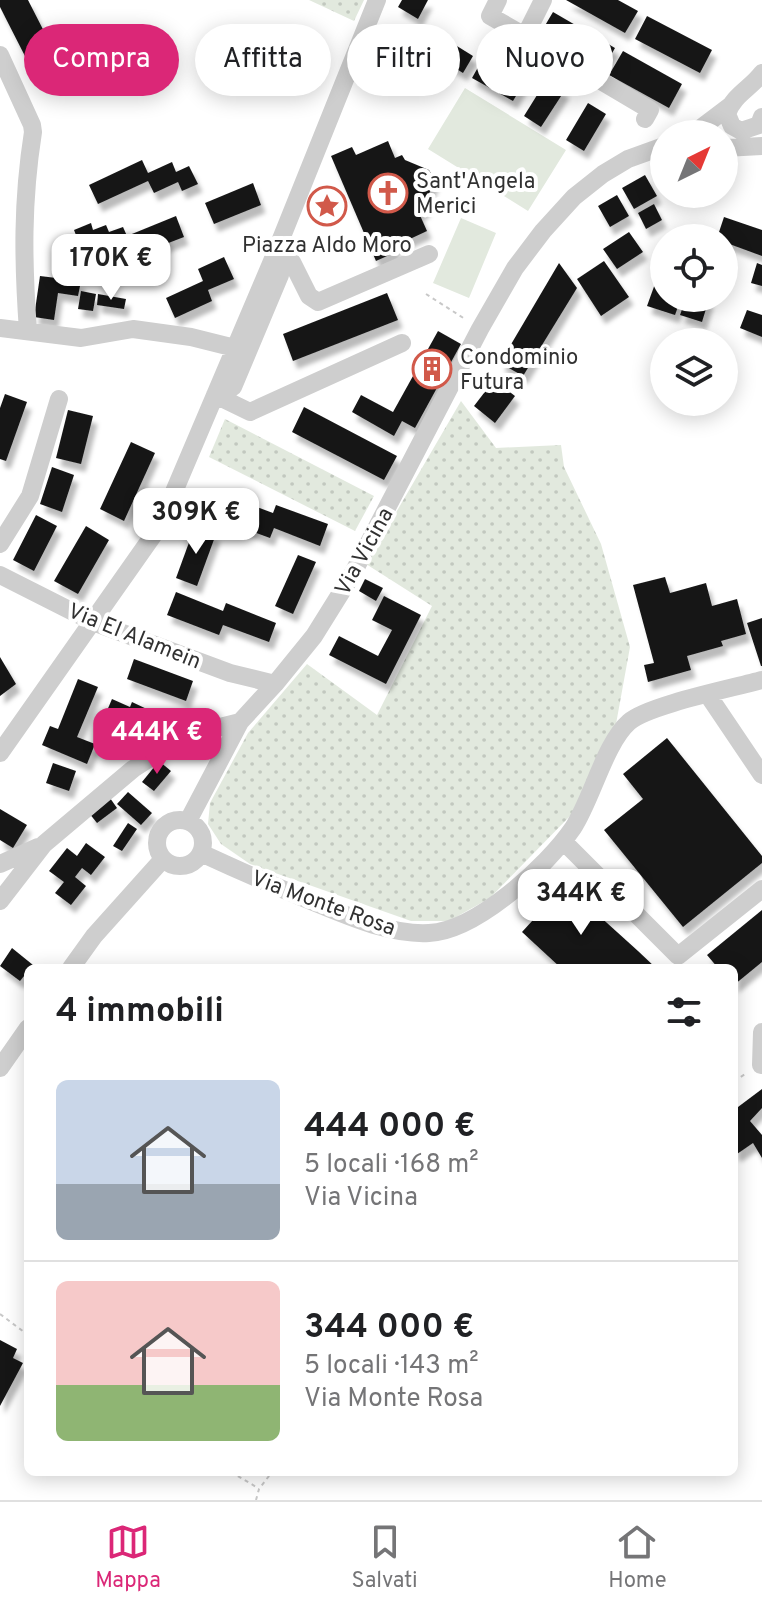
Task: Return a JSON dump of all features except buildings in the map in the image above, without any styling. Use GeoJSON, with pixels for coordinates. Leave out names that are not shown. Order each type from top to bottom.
{"type":"FeatureCollection","features":[{"type":"Feature","properties":{"kind":"street"},"geometry":{"type":"LineString","coordinates":[[0,753],[159,527],[275,254],[377,0]]}},
{"type":"Feature","properties":{"kind":"street"},"geometry":{"type":"LineString","coordinates":[[498,0],[490,16],[504,24]]}},
{"type":"Feature","properties":{"kind":"street"},"geometry":{"type":"LineString","coordinates":[[531,24],[543,0]]}},
{"type":"Feature","properties":{"kind":"street"},"geometry":{"type":"LineString","coordinates":[[0,55],[33,132],[26,180],[23,251],[28,331]]}},
{"type":"Feature","properties":{"kind":"street"},"geometry":{"type":"LineString","coordinates":[[712,120],[744,90],[756,91],[762,73]]}},
{"type":"Feature","properties":{"kind":"street"},"geometry":{"type":"LineString","coordinates":[[613,88],[650,110],[645,119]]}},
{"type":"Feature","properties":{"kind":"street"},"geometry":{"type":"LineString","coordinates":[[730,106],[727,114],[748,124],[762,146],[738,147]]}},
{"type":"Feature","properties":{"kind":"street","name":"Via Vicina"},"geometry":{"type":"LineString","coordinates":[[188,821],[240,722],[314,636],[352,575],[515,268],[574,197],[628,159],[650,152]]}},
{"type":"Feature","properties":{"kind":"street"},"geometry":{"type":"LineString","coordinates":[[275,254],[292,262],[309,296],[318,302],[429,254]]}},
{"type":"Feature","properties":{"kind":"street"},"geometry":{"type":"LineString","coordinates":[[215,395],[233,387],[282,269],[275,254]]}},
{"type":"Feature","properties":{"kind":"street"},"geometry":{"type":"LineString","coordinates":[[0,328],[81,338],[133,329],[191,337],[235,348]]}},
{"type":"Feature","properties":{"kind":"street"},"geometry":{"type":"LineString","coordinates":[[215,395],[250,412],[402,343]]}},
{"type":"Feature","properties":{"kind":"street"},"geometry":{"type":"LineString","coordinates":[[0,544],[30,496],[59,399]]}},
{"type":"Feature","properties":{"kind":"street","name":"Via El Alamein"},"geometry":{"type":"LineString","coordinates":[[0,575],[93,622],[230,673],[275,684]]}},
{"type":"Feature","properties":{"kind":"street","name":"Via Monte Rosa"},"geometry":{"type":"LineString","coordinates":[[201,853],[358,920],[401,932],[432,933],[462,925],[492,908],[564,842],[583,813],[612,747],[629,721],[655,709],[762,680]]}},
{"type":"Feature","properties":{"kind":"street"},"geometry":{"type":"LineString","coordinates":[[708,695],[762,775]]}},
{"type":"Feature","properties":{"kind":"street"},"geometry":{"type":"LineString","coordinates":[[0,901],[44,844],[133,769],[184,736],[240,722]]}},
{"type":"Feature","properties":{"kind":"street"},"geometry":{"type":"LineString","coordinates":[[173,821],[195,824],[203,838],[201,853],[184,866],[176,866],[163,859],[157,845],[161,830],[173,821]]}},
{"type":"Feature","properties":{"kind":"street"},"geometry":{"type":"LineString","coordinates":[[564,842],[678,956],[762,889]]}},
{"type":"Feature","properties":{"kind":"street"},"geometry":{"type":"LineString","coordinates":[[0,864],[44,844]]}},
{"type":"Feature","properties":{"kind":"street"},"geometry":{"type":"LineString","coordinates":[[74,964],[94,936],[163,859]]}},
{"type":"Feature","properties":{"kind":"street"},"geometry":{"type":"LineString","coordinates":[[761,1065],[762,1032]]}},
{"type":"Feature","properties":{"kind":"street"},"geometry":{"type":"LineString","coordinates":[[0,1068],[24,1034]]}},
{"type":"Feature","properties":{"kind":"path"},"geometry":{"type":"LineString","coordinates":[[426,294],[469,322]]}},
{"type":"Feature","properties":{"kind":"path"},"geometry":{"type":"LineString","coordinates":[[0,1314],[24,1332]]}},
{"type":"Feature","properties":{"kind":"path"},"geometry":{"type":"LineString","coordinates":[[238,1476],[259,1489]]}},
{"type":"Feature","properties":{"kind":"path"},"geometry":{"type":"LineString","coordinates":[[256,1500],[259,1489],[269,1476]]}},
{"type":"Feature","properties":{"kind":"shaded area"},"geometry":{"type":"Polygon","coordinates":[[[309,0],[364,0],[354,21],[309,0]]]}},
{"type":"Feature","properties":{"kind":"shaded area"},"geometry":{"type":"Polygon","coordinates":[[[465,88],[566,150],[528,211],[428,149],[465,88]]]}},
{"type":"Feature","properties":{"kind":"shaded area"},"geometry":{"type":"Polygon","coordinates":[[[461,218],[496,233],[469,298],[433,283],[461,218]]]}},
{"type":"Feature","properties":{"kind":"shaded area"},"geometry":{"type":"Polygon","coordinates":[[[461,401],[496,448],[561,445],[564,467],[601,544],[630,647],[616,724],[572,814],[490,898],[449,921],[411,921],[250,864],[221,844],[208,824],[210,803],[248,733],[307,664],[377,715],[432,606],[366,564],[461,401]]]}},
{"type":"Feature","properties":{"kind":"shaded area"},"geometry":{"type":"Polygon","coordinates":[[[225,419],[374,496],[355,531],[209,457],[225,419]]]}},
{"type":"Feature","properties":{"kind":"place","name":"Sant'Angela Merici"},"geometry":{"type":"Point","coordinates":[388,193]}},
{"type":"Feature","properties":{"kind":"place","name":"Piazza Aldo Moro"},"geometry":{"type":"Point","coordinates":[327,206]}},
{"type":"Feature","properties":{"kind":"place","name":"Condominio Futura"},"geometry":{"type":"Point","coordinates":[432,369]}}]}
